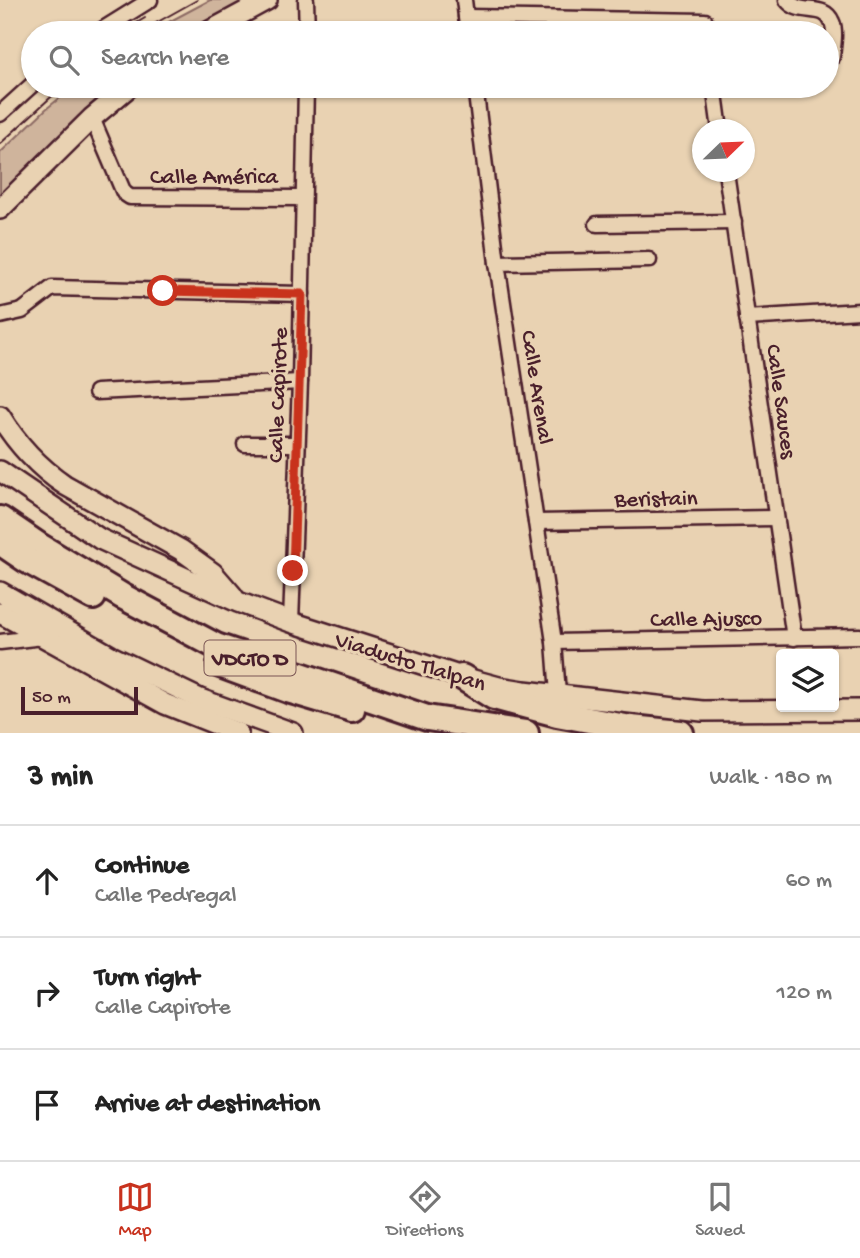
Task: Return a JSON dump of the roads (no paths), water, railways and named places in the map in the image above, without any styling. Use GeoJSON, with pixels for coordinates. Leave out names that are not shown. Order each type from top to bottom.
{"type":"FeatureCollection","features":[{"type":"Feature","properties":{"kind":"highway","name":"Viaducto Tlalpan"},"geometry":{"type":"LineString","coordinates":[[0,519],[122,596],[216,646],[426,718],[526,733]]}},
{"type":"Feature","properties":{"kind":"highway","name":"VDCTO D"},"geometry":{"type":"LineString","coordinates":[[0,542],[28,561],[202,658],[288,690],[430,733]]}},
{"type":"Feature","properties":{"kind":"highway"},"geometry":{"type":"LineString","coordinates":[[462,677],[494,697],[557,714],[631,728],[681,733]]}},
{"type":"Feature","properties":{"kind":"main road"},"geometry":{"type":"LineString","coordinates":[[228,21],[267,0]]}},
{"type":"Feature","properties":{"kind":"main road"},"geometry":{"type":"LineString","coordinates":[[0,225],[7,202],[116,98]]}},
{"type":"Feature","properties":{"kind":"main road"},"geometry":{"type":"LineString","coordinates":[[0,416],[21,447],[49,474],[181,550],[226,587],[238,602]]}},
{"type":"Feature","properties":{"kind":"main road","name":"Viaducto Tlalpan"},"geometry":{"type":"LineString","coordinates":[[0,471],[100,539],[238,602],[291,622],[462,677],[499,687],[702,710],[860,710]]}},
{"type":"Feature","properties":{"kind":"main road"},"geometry":{"type":"LineString","coordinates":[[0,592],[111,656],[200,699],[293,733]]}},
{"type":"Feature","properties":{"kind":"main road"},"geometry":{"type":"LineString","coordinates":[[0,613],[165,704],[238,733]]}},
{"type":"Feature","properties":{"kind":"street"},"geometry":{"type":"LineString","coordinates":[[116,21],[150,0]]}},
{"type":"Feature","properties":{"kind":"street"},"geometry":{"type":"LineString","coordinates":[[306,0],[307,21]]}},
{"type":"Feature","properties":{"kind":"street"},"geometry":{"type":"LineString","coordinates":[[464,0],[466,21]]}},
{"type":"Feature","properties":{"kind":"street"},"geometry":{"type":"LineString","coordinates":[[788,0],[800,10],[818,10],[832,21]]}},
{"type":"Feature","properties":{"kind":"street"},"geometry":{"type":"LineString","coordinates":[[466,17],[562,21]]}},
{"type":"Feature","properties":{"kind":"street"},"geometry":{"type":"LineString","coordinates":[[0,114],[21,95]]}},
{"type":"Feature","properties":{"kind":"street","name":"Calle Capirote"},"geometry":{"type":"LineString","coordinates":[[291,622],[300,382],[306,98]]}},
{"type":"Feature","properties":{"kind":"street","name":"Calle Arenal"},"geometry":{"type":"LineString","coordinates":[[476,98],[497,264],[554,642],[558,694]]}},
{"type":"Feature","properties":{"kind":"street"},"geometry":{"type":"LineString","coordinates":[[716,98],[718,119]]}},
{"type":"Feature","properties":{"kind":"street","name":"Calle América"},"geometry":{"type":"LineString","coordinates":[[92,118],[124,193],[130,197],[303,198]]}},
{"type":"Feature","properties":{"kind":"street","name":"Calle Sauces"},"geometry":{"type":"LineString","coordinates":[[728,182],[794,638]]}},
{"type":"Feature","properties":{"kind":"street"},"geometry":{"type":"LineString","coordinates":[[597,224],[734,222]]}},
{"type":"Feature","properties":{"kind":"street"},"geometry":{"type":"LineString","coordinates":[[497,264],[649,260]]}},
{"type":"Feature","properties":{"kind":"street"},"geometry":{"type":"LineString","coordinates":[[0,316],[22,311],[52,288],[302,294]]}},
{"type":"Feature","properties":{"kind":"street"},"geometry":{"type":"LineString","coordinates":[[747,317],[860,311]]}},
{"type":"Feature","properties":{"kind":"street"},"geometry":{"type":"LineString","coordinates":[[96,392],[300,382]]}},
{"type":"Feature","properties":{"kind":"street"},"geometry":{"type":"LineString","coordinates":[[246,444],[296,444]]}},
{"type":"Feature","properties":{"kind":"street","name":"Beristain"},"geometry":{"type":"LineString","coordinates":[[536,522],[776,518]]}},
{"type":"Feature","properties":{"kind":"street","name":"Calle Ajusco"},"geometry":{"type":"LineString","coordinates":[[554,642],[860,636]]}},
{"type":"Feature","properties":{"kind":"street"},"geometry":{"type":"LineString","coordinates":[[0,642],[43,637]]}},
{"type":"Feature","properties":{"kind":"tram line"},"geometry":{"type":"LineString","coordinates":[[159,21],[197,0]]}},
{"type":"Feature","properties":{"kind":"tram line"},"geometry":{"type":"LineString","coordinates":[[140,21],[145,18]]}},
{"type":"Feature","properties":{"kind":"tram line"},"geometry":{"type":"LineString","coordinates":[[0,144],[50,98]]}}]}
